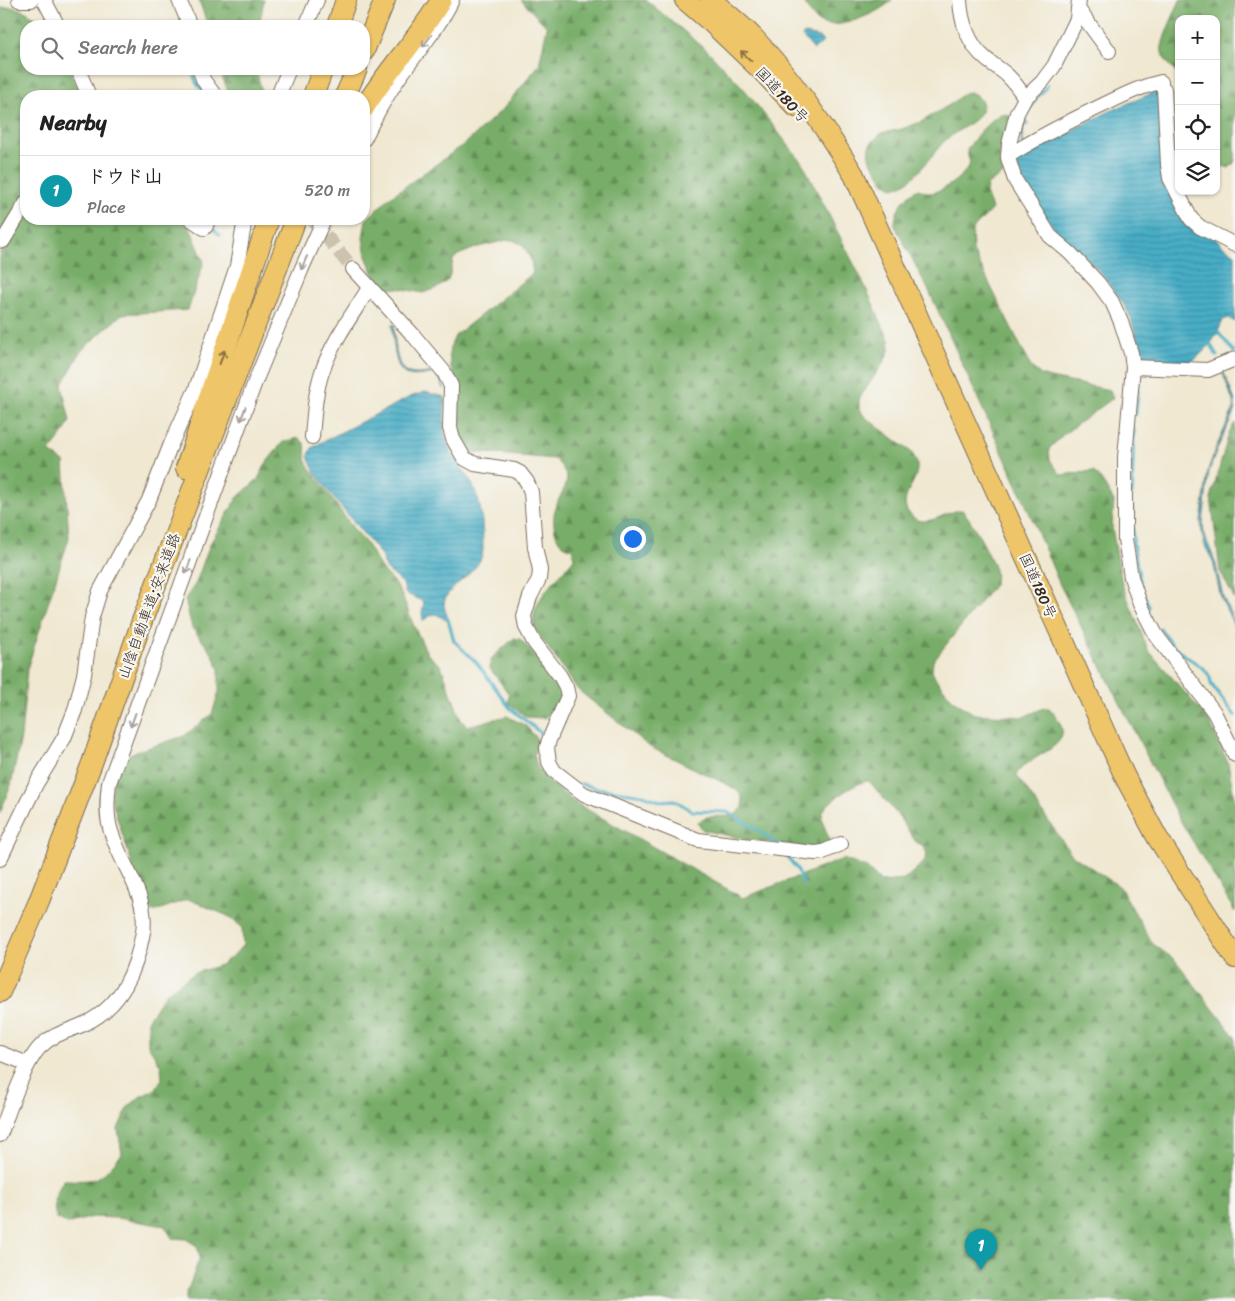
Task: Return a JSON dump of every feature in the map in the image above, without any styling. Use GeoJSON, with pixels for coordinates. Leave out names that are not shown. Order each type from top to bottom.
{"type":"FeatureCollection","features":[{"type":"Feature","properties":{"kind":"highway"},"geometry":{"type":"LineString","coordinates":[[339,20],[346,0]]}},
{"type":"Feature","properties":{"kind":"highway"},"geometry":{"type":"LineString","coordinates":[[370,36],[385,0]]}},
{"type":"Feature","properties":{"kind":"highway"},"geometry":{"type":"LineString","coordinates":[[370,99],[389,70],[422,29],[442,0]]}},
{"type":"Feature","properties":{"kind":"highway","name":"国道180号"},"geometry":{"type":"LineString","coordinates":[[685,0],[713,24],[790,100],[822,140],[866,201]]}},
{"type":"Feature","properties":{"kind":"highway","name":"国道180号"},"geometry":{"type":"LineString","coordinates":[[712,0],[751,35],[801,93],[854,175],[1126,777],[1157,837],[1235,958]]}},
{"type":"Feature","properties":{"kind":"highway"},"geometry":{"type":"LineString","coordinates":[[315,90],[321,75]]}},
{"type":"Feature","properties":{"kind":"highway"},"geometry":{"type":"LineString","coordinates":[[347,90],[354,75]]}},
{"type":"Feature","properties":{"kind":"highway"},"geometry":{"type":"LineString","coordinates":[[142,621],[185,473],[267,225]]}},
{"type":"Feature","properties":{"kind":"highway","name":"山陰自動車道;安来道路"},"geometry":{"type":"LineString","coordinates":[[0,992],[39,901],[85,782],[142,621],[294,225]]}},
{"type":"Feature","properties":{"kind":"highway"},"geometry":{"type":"LineString","coordinates":[[180,522],[199,484],[307,225]]}},
{"type":"Feature","properties":{"kind":"street"},"geometry":{"type":"LineString","coordinates":[[18,0],[31,0]]}},
{"type":"Feature","properties":{"kind":"street"},"geometry":{"type":"LineString","coordinates":[[44,0],[55,20]]}},
{"type":"Feature","properties":{"kind":"street"},"geometry":{"type":"LineString","coordinates":[[178,0],[187,20]]}},
{"type":"Feature","properties":{"kind":"street"},"geometry":{"type":"LineString","coordinates":[[309,20],[317,0]]}},
{"type":"Feature","properties":{"kind":"street"},"geometry":{"type":"LineString","coordinates":[[370,128],[398,79],[435,31],[452,0]]}},
{"type":"Feature","properties":{"kind":"street"},"geometry":{"type":"LineString","coordinates":[[960,0],[960,10],[964,25],[975,47],[988,61],[1008,75],[1025,98]]}},
{"type":"Feature","properties":{"kind":"street"},"geometry":{"type":"LineString","coordinates":[[1079,5],[1077,19],[1054,66],[1042,82],[1025,98],[1017,113],[1008,156],[1015,180],[1050,236],[1085,268],[1112,302],[1125,334],[1133,368],[1125,457],[1126,539],[1131,577],[1140,604],[1156,635],[1214,712],[1235,755]]}},
{"type":"Feature","properties":{"kind":"street"},"geometry":{"type":"LineString","coordinates":[[1079,5],[1109,51]]}},
{"type":"Feature","properties":{"kind":"street"},"geometry":{"type":"LineString","coordinates":[[80,75],[87,90]]}},
{"type":"Feature","properties":{"kind":"street"},"geometry":{"type":"LineString","coordinates":[[201,75],[210,90]]}},
{"type":"Feature","properties":{"kind":"street"},"geometry":{"type":"LineString","coordinates":[[280,90],[287,75]]}},
{"type":"Feature","properties":{"kind":"street"},"geometry":{"type":"LineString","coordinates":[[1008,156],[1023,146],[1131,91],[1163,86],[1170,178],[1191,219],[1200,227],[1235,245]]}},
{"type":"Feature","properties":{"kind":"street"},"geometry":{"type":"LineString","coordinates":[[3,241],[20,213]]}},
{"type":"Feature","properties":{"kind":"street"},"geometry":{"type":"LineString","coordinates":[[0,859],[36,784],[64,738],[75,710],[84,675],[92,617],[100,591],[149,500],[171,444],[196,389],[237,266],[244,225]]}},
{"type":"Feature","properties":{"kind":"street"},"geometry":{"type":"LineString","coordinates":[[0,1135],[3,1116],[33,1054],[49,1039],[86,1023],[112,1005],[126,986],[133,970],[143,930],[142,907],[136,888],[111,830],[106,804],[109,783],[255,382],[321,225]]}},
{"type":"Feature","properties":{"kind":"street"},"geometry":{"type":"LineString","coordinates":[[353,270],[414,336],[444,372],[451,386],[452,434],[458,450],[464,458],[476,464],[514,470],[520,473],[527,482],[531,492],[535,547],[540,570],[524,616],[526,627],[534,642],[560,676],[568,696],[547,748],[549,762],[554,772],[584,794],[698,840],[815,853],[823,852],[841,844]]}},
{"type":"Feature","properties":{"kind":"street"},"geometry":{"type":"LineString","coordinates":[[312,437],[315,404],[322,373],[331,350],[369,288]]}},
{"type":"Feature","properties":{"kind":"street"},"geometry":{"type":"LineString","coordinates":[[1133,368],[1208,370],[1235,359]]}},
{"type":"Feature","properties":{"kind":"street"},"geometry":{"type":"LineString","coordinates":[[0,1053],[28,1064]]}},
{"type":"Feature","properties":{"kind":"green space"},"geometry":{"type":"Polygon","coordinates":[[[199,0],[264,0],[260,20],[206,20],[199,0]]]}},
{"type":"Feature","properties":{"kind":"green space"},"geometry":{"type":"Polygon","coordinates":[[[521,0],[646,0],[709,52],[745,90],[803,164],[865,286],[889,340],[890,348],[885,360],[859,399],[859,409],[865,417],[910,451],[915,459],[917,466],[916,475],[905,500],[908,512],[914,518],[925,521],[962,510],[981,539],[995,570],[993,586],[933,661],[932,671],[935,678],[953,700],[974,714],[1023,717],[1044,708],[1049,708],[1059,721],[1062,731],[1060,739],[1054,746],[1026,765],[1017,773],[1017,776],[1072,855],[1120,887],[1153,944],[1175,960],[1235,1037],[1235,1301],[186,1301],[186,1295],[200,1257],[197,1246],[186,1239],[172,1238],[165,1226],[117,1218],[92,1217],[67,1224],[57,1219],[54,1203],[64,1180],[91,1180],[99,1177],[108,1169],[122,1154],[118,1129],[127,1108],[141,1096],[155,1090],[162,1079],[161,1066],[148,1045],[148,1019],[166,993],[194,973],[221,965],[243,945],[242,927],[228,916],[188,899],[153,912],[146,907],[111,799],[113,782],[125,758],[132,753],[184,736],[212,714],[219,692],[219,669],[212,653],[192,628],[185,599],[196,583],[210,544],[237,498],[258,479],[267,462],[283,442],[299,438],[304,443],[309,467],[355,531],[366,543],[382,570],[397,586],[428,655],[441,666],[461,720],[467,726],[507,716],[526,726],[537,739],[534,755],[537,766],[548,781],[574,802],[743,898],[843,859],[867,868],[881,882],[904,880],[924,862],[927,854],[924,846],[916,842],[896,813],[869,781],[857,784],[834,799],[824,810],[822,818],[829,842],[823,847],[815,848],[749,840],[703,830],[698,824],[704,818],[731,816],[743,808],[742,798],[738,791],[650,747],[578,690],[535,629],[534,619],[540,600],[574,559],[573,549],[563,545],[557,536],[554,526],[556,506],[565,488],[567,478],[561,466],[555,459],[474,452],[464,442],[461,434],[449,355],[450,348],[455,336],[533,273],[531,260],[523,245],[513,240],[507,240],[478,247],[458,255],[453,260],[448,280],[439,287],[423,293],[397,288],[388,289],[382,286],[376,279],[366,256],[363,238],[365,225],[370,225],[370,216],[389,198],[466,143],[504,108],[539,65],[547,27],[521,0]]]}},
{"type":"Feature","properties":{"kind":"green space"},"geometry":{"type":"Polygon","coordinates":[[[802,0],[892,0],[878,10],[857,20],[835,25],[816,20],[802,0]]]}},
{"type":"Feature","properties":{"kind":"green space"},"geometry":{"type":"Polygon","coordinates":[[[1180,0],[1235,0],[1235,160],[1229,168],[1220,165],[1220,15],[1175,15],[1175,70],[1162,52],[1165,35],[1180,0]]]}},
{"type":"Feature","properties":{"kind":"green space"},"geometry":{"type":"Polygon","coordinates":[[[12,7],[22,10],[38,20],[20,20],[20,75],[72,75],[79,90],[20,90],[20,204],[0,232],[0,8],[12,7]]]}},
{"type":"Feature","properties":{"kind":"green space"},"geometry":{"type":"Polygon","coordinates":[[[221,75],[258,75],[261,90],[228,90],[221,75]]]}},
{"type":"Feature","properties":{"kind":"green space"},"geometry":{"type":"Polygon","coordinates":[[[969,92],[978,97],[982,102],[983,108],[978,116],[947,139],[923,167],[902,185],[893,188],[884,182],[869,158],[870,144],[882,133],[902,129],[921,122],[951,104],[964,93],[969,92]]]}},
{"type":"Feature","properties":{"kind":"green space"},"geometry":{"type":"Polygon","coordinates":[[[1001,114],[1009,115],[1010,118],[999,161],[1003,174],[987,185],[986,193],[992,209],[972,230],[973,251],[1031,367],[1041,375],[1050,378],[1110,390],[1113,398],[1064,434],[1049,449],[1050,460],[1061,475],[1093,471],[1102,481],[1114,501],[1112,528],[1122,584],[1148,650],[1208,719],[1228,763],[1235,802],[1235,912],[1177,815],[1060,585],[1024,500],[930,293],[895,226],[898,210],[913,192],[918,189],[930,193],[940,190],[952,183],[967,170],[969,160],[967,150],[982,130],[1001,114]]]}},
{"type":"Feature","properties":{"kind":"green space"},"geometry":{"type":"Polygon","coordinates":[[[21,225],[189,225],[204,262],[188,310],[122,314],[81,351],[62,386],[70,421],[49,452],[64,462],[69,538],[27,669],[21,737],[11,785],[0,813],[0,252],[3,252],[21,225]]]}},
{"type":"Feature","properties":{"kind":"green space"},"geometry":{"type":"Polygon","coordinates":[[[1235,423],[1235,600],[1220,571],[1211,498],[1229,433],[1235,423]]]}},
{"type":"Feature","properties":{"kind":"green space"},"geometry":{"type":"Polygon","coordinates":[[[514,638],[520,639],[549,669],[562,687],[560,701],[551,713],[544,718],[526,717],[508,703],[509,694],[489,667],[492,658],[514,638]]]}},
{"type":"Feature","properties":{"kind":"water"},"geometry":{"type":"Polygon","coordinates":[[[805,34],[819,37],[823,42],[814,50],[802,36],[805,34]]]}},
{"type":"Feature","properties":{"kind":"water"},"geometry":{"type":"Polygon","coordinates":[[[1157,91],[1166,183],[1223,246],[1235,254],[1235,322],[1228,318],[1223,320],[1210,345],[1189,364],[1142,361],[1131,318],[1123,303],[1104,277],[1082,253],[1058,234],[1028,191],[1015,163],[1024,156],[1020,133],[1022,119],[1033,99],[1036,101],[1025,118],[1028,125],[1026,126],[1024,123],[1023,127],[1027,153],[1108,112],[1157,91]]]}},
{"type":"Feature","properties":{"kind":"water"},"geometry":{"type":"Polygon","coordinates":[[[395,324],[395,346],[398,360],[404,371],[412,374],[437,372],[443,382],[444,389],[436,373],[411,376],[403,372],[399,367],[394,346],[392,325],[395,324]]]}},
{"type":"Feature","properties":{"kind":"water"},"geometry":{"type":"Polygon","coordinates":[[[1223,370],[1235,401],[1235,410],[1209,471],[1203,522],[1204,534],[1215,561],[1223,597],[1235,628],[1221,598],[1213,561],[1205,546],[1201,521],[1208,470],[1234,408],[1223,370]]]}},
{"type":"Feature","properties":{"kind":"water"},"geometry":{"type":"Polygon","coordinates":[[[425,392],[445,397],[445,437],[449,448],[475,490],[480,506],[482,523],[483,549],[481,557],[471,572],[446,597],[444,606],[449,622],[436,614],[423,621],[424,602],[405,593],[403,583],[386,569],[381,555],[315,473],[308,457],[312,448],[318,444],[410,397],[425,392]]]}},
{"type":"Feature","properties":{"kind":"waterway"},"geometry":{"type":"LineString","coordinates":[[194,76],[202,90]]}},
{"type":"Feature","properties":{"kind":"waterway"},"geometry":{"type":"LineString","coordinates":[[1038,97],[1048,85]]}},
{"type":"Feature","properties":{"kind":"waterway"},"geometry":{"type":"LineString","coordinates":[[212,228],[220,235]]}},
{"type":"Feature","properties":{"kind":"waterway"},"geometry":{"type":"LineString","coordinates":[[1217,331],[1234,352]]}},
{"type":"Feature","properties":{"kind":"waterway"},"geometry":{"type":"LineString","coordinates":[[1209,341],[1217,356]]}},
{"type":"Feature","properties":{"kind":"waterway"},"geometry":{"type":"LineString","coordinates":[[1136,414],[1140,371]]}},
{"type":"Feature","properties":{"kind":"waterway"},"geometry":{"type":"LineString","coordinates":[[1132,494],[1134,428]]}},
{"type":"Feature","properties":{"kind":"waterway"},"geometry":{"type":"LineString","coordinates":[[1132,506],[1133,544],[1141,586]]}},
{"type":"Feature","properties":{"kind":"waterway"},"geometry":{"type":"LineString","coordinates":[[1143,592],[1149,607]]}},
{"type":"Feature","properties":{"kind":"waterway"},"geometry":{"type":"LineString","coordinates":[[448,619],[454,641],[477,663],[510,708],[542,734],[544,738]]}},
{"type":"Feature","properties":{"kind":"waterway"},"geometry":{"type":"LineString","coordinates":[[1160,628],[1175,648],[1207,673],[1211,684],[1235,716]]}},
{"type":"Feature","properties":{"kind":"waterway"},"geometry":{"type":"LineString","coordinates":[[581,784],[643,795],[660,801],[674,800],[693,811],[727,812],[755,828],[777,844]]}},
{"type":"Feature","properties":{"kind":"waterway"},"geometry":{"type":"LineString","coordinates":[[786,855],[797,869],[803,884]]}},
{"type":"Feature","properties":{"kind":"tunnel"},"geometry":{"type":"LineString","coordinates":[[317,225],[353,269]]}},
{"type":"Feature","properties":{"kind":"place","name":"ドウド山"},"geometry":{"type":"Point","coordinates":[981,1270]}}]}
